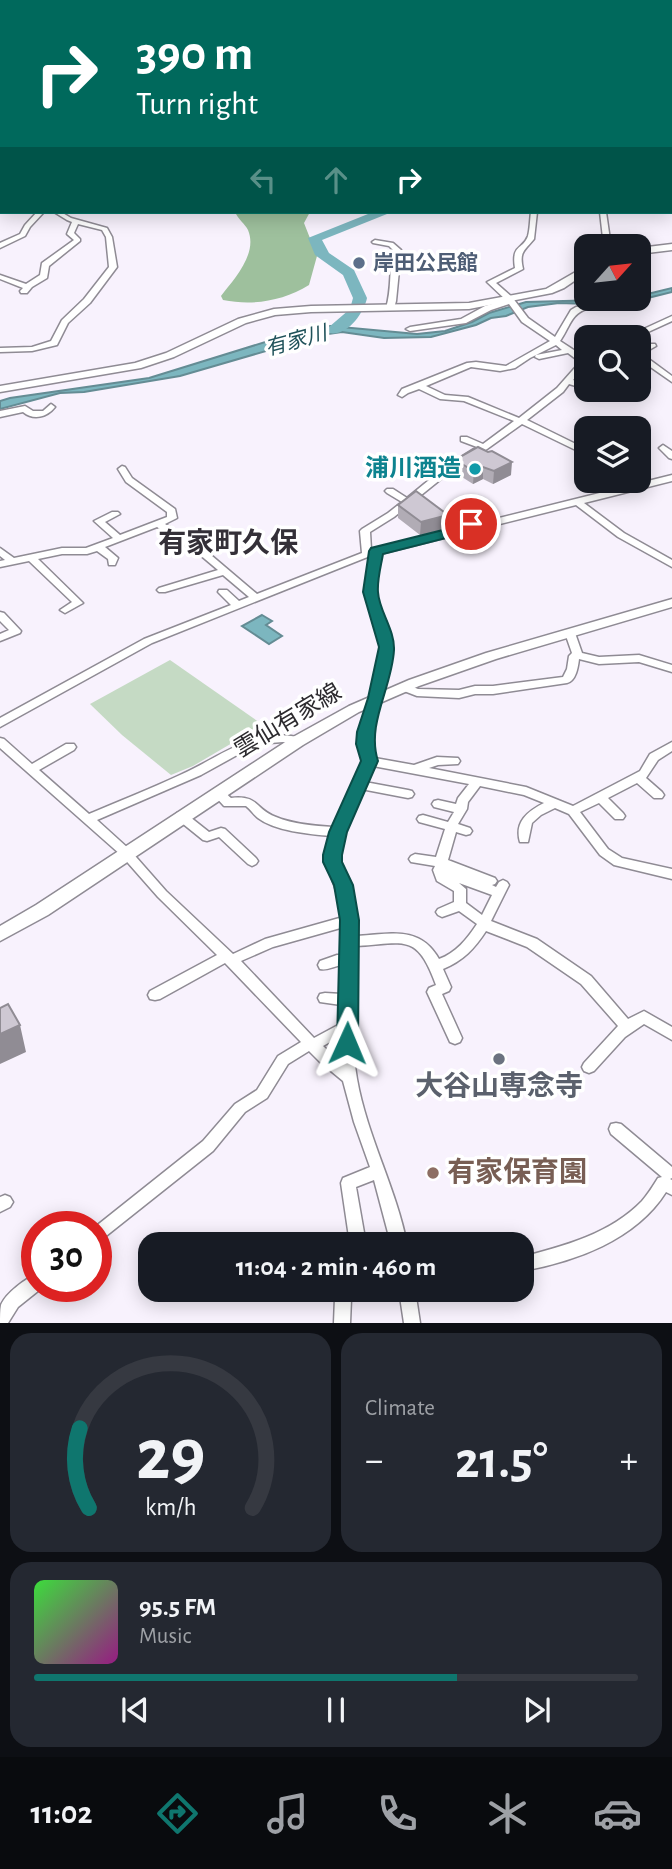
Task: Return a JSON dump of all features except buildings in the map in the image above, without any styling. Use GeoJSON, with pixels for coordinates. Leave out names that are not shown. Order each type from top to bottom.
{"type":"FeatureCollection","features":[{"type":"Feature","properties":{"kind":"street"},"geometry":{"type":"LineString","coordinates":[[0,246],[18,239],[39,214]]}},
{"type":"Feature","properties":{"kind":"street"},"geometry":{"type":"LineString","coordinates":[[0,350],[32,349],[54,343],[65,322],[77,312],[110,271],[114,262],[108,232],[101,226],[76,221],[61,214]]}},
{"type":"Feature","properties":{"kind":"street"},"geometry":{"type":"LineString","coordinates":[[534,214],[531,239],[520,250],[517,259],[519,269],[491,282],[510,301],[518,315],[574,355]]}},
{"type":"Feature","properties":{"kind":"street"},"geometry":{"type":"LineString","coordinates":[[603,214],[606,234]]}},
{"type":"Feature","properties":{"kind":"street"},"geometry":{"type":"LineString","coordinates":[[0,277],[26,289],[44,276],[45,265],[78,240],[70,234],[76,221]]}},
{"type":"Feature","properties":{"kind":"street"},"geometry":{"type":"LineString","coordinates":[[375,242],[391,244],[397,250],[393,261],[394,297],[390,308]]}},
{"type":"Feature","properties":{"kind":"street"},"geometry":{"type":"LineString","coordinates":[[651,250],[672,247]]}},
{"type":"Feature","properties":{"kind":"street"},"geometry":{"type":"LineString","coordinates":[[410,329],[463,321],[488,308],[561,286],[574,277]]}},
{"type":"Feature","properties":{"kind":"street"},"geometry":{"type":"LineString","coordinates":[[0,389],[145,364],[257,316],[291,310],[469,306],[510,301]]}},
{"type":"Feature","properties":{"kind":"street"},"geometry":{"type":"LineString","coordinates":[[402,396],[405,391],[437,376],[471,365],[503,368],[510,366],[523,356],[555,341],[574,312]]}},
{"type":"Feature","properties":{"kind":"street"},"geometry":{"type":"LineString","coordinates":[[651,328],[672,318]]}},
{"type":"Feature","properties":{"kind":"street"},"geometry":{"type":"LineString","coordinates":[[539,357],[565,349],[572,340]]}},
{"type":"Feature","properties":{"kind":"street"},"geometry":{"type":"LineString","coordinates":[[651,361],[660,366],[672,380]]}},
{"type":"Feature","properties":{"kind":"street"},"geometry":{"type":"LineString","coordinates":[[651,368],[660,366]]}},
{"type":"Feature","properties":{"kind":"street"},"geometry":{"type":"LineString","coordinates":[[397,1232],[349,1078],[346,1027],[350,920],[343,885],[333,862],[338,832],[369,761],[364,744],[365,732],[376,698],[386,647],[370,592],[372,552],[365,531],[408,502],[448,469],[521,420],[574,374]]}},
{"type":"Feature","properties":{"kind":"street"},"geometry":{"type":"LineString","coordinates":[[570,378],[574,380]]}},
{"type":"Feature","properties":{"kind":"street"},"geometry":{"type":"LineString","coordinates":[[419,386],[435,395],[459,397],[488,407],[574,446]]}},
{"type":"Feature","properties":{"kind":"street"},"geometry":{"type":"LineString","coordinates":[[488,407],[499,399]]}},
{"type":"Feature","properties":{"kind":"street"},"geometry":{"type":"LineString","coordinates":[[0,414],[25,409],[31,414],[49,413]]}},
{"type":"Feature","properties":{"kind":"street"},"geometry":{"type":"LineString","coordinates":[[561,439],[573,432]]}},
{"type":"Feature","properties":{"kind":"street"},"geometry":{"type":"LineString","coordinates":[[464,439],[484,447]]}},
{"type":"Feature","properties":{"kind":"street"},"geometry":{"type":"LineString","coordinates":[[663,448],[672,456]]}},
{"type":"Feature","properties":{"kind":"street"},"geometry":{"type":"LineString","coordinates":[[0,564],[62,551],[87,551],[172,518],[172,511],[129,480],[122,469]]}},
{"type":"Feature","properties":{"kind":"street"},"geometry":{"type":"LineString","coordinates":[[651,483],[672,478]]}},
{"type":"Feature","properties":{"kind":"street"},"geometry":{"type":"LineString","coordinates":[[390,491],[408,502]]}},
{"type":"Feature","properties":{"kind":"street"},"geometry":{"type":"LineString","coordinates":[[0,723],[148,641],[372,552],[611,493]]}},
{"type":"Feature","properties":{"kind":"street"},"geometry":{"type":"LineString","coordinates":[[578,502],[636,543],[672,564]]}},
{"type":"Feature","properties":{"kind":"street"},"geometry":{"type":"LineString","coordinates":[[469,528],[476,505]]}},
{"type":"Feature","properties":{"kind":"street"},"geometry":{"type":"LineString","coordinates":[[115,514],[99,521],[120,539]]}},
{"type":"Feature","properties":{"kind":"street"},"geometry":{"type":"LineString","coordinates":[[158,523],[202,552],[255,597]]}},
{"type":"Feature","properties":{"kind":"street"},"geometry":{"type":"LineString","coordinates":[[624,550],[636,543]]}},
{"type":"Feature","properties":{"kind":"street"},"geometry":{"type":"LineString","coordinates":[[98,547],[113,558],[112,563]]}},
{"type":"Feature","properties":{"kind":"street"},"geometry":{"type":"LineString","coordinates":[[0,551],[11,560]]}},
{"type":"Feature","properties":{"kind":"street"},"geometry":{"type":"LineString","coordinates":[[30,557],[78,603],[65,610]]}},
{"type":"Feature","properties":{"kind":"street"},"geometry":{"type":"LineString","coordinates":[[162,590],[223,572]]}},
{"type":"Feature","properties":{"kind":"street"},"geometry":{"type":"LineString","coordinates":[[223,592],[237,605]]}},
{"type":"Feature","properties":{"kind":"street","name":"雲仙有家線"},"geometry":{"type":"LineString","coordinates":[[0,934],[42,910],[125,852],[298,741],[376,698],[491,656],[672,603]]}},
{"type":"Feature","properties":{"kind":"street"},"geometry":{"type":"LineString","coordinates":[[0,615],[16,631],[0,638]]}},
{"type":"Feature","properties":{"kind":"street"},"geometry":{"type":"LineString","coordinates":[[570,633],[578,655]]}},
{"type":"Feature","properties":{"kind":"street"},"geometry":{"type":"LineString","coordinates":[[403,687],[417,692],[460,694],[566,680],[572,669],[574,656],[578,655],[603,661],[641,659],[672,669]]}},
{"type":"Feature","properties":{"kind":"street"},"geometry":{"type":"LineString","coordinates":[[88,820],[200,771],[234,749],[275,739],[298,741]]}},
{"type":"Feature","properties":{"kind":"street"},"geometry":{"type":"LineString","coordinates":[[0,743],[125,852],[162,894],[349,1078]]}},
{"type":"Feature","properties":{"kind":"street"},"geometry":{"type":"LineString","coordinates":[[573,811],[638,777],[646,771],[654,757],[672,746]]}},
{"type":"Feature","properties":{"kind":"street"},"geometry":{"type":"LineString","coordinates":[[33,769],[71,747]]}},
{"type":"Feature","properties":{"kind":"street"},"geometry":{"type":"LineString","coordinates":[[369,761],[511,787],[556,803],[573,811],[597,844],[618,862],[671,872]]}},
{"type":"Feature","properties":{"kind":"street"},"geometry":{"type":"LineString","coordinates":[[416,769],[437,761],[454,761]]}},
{"type":"Feature","properties":{"kind":"street"},"geometry":{"type":"LineString","coordinates":[[638,777],[658,795]]}},
{"type":"Feature","properties":{"kind":"street"},"geometry":{"type":"LineString","coordinates":[[460,905],[460,889],[442,878],[440,866],[462,801],[478,781]]}},
{"type":"Feature","properties":{"kind":"street"},"geometry":{"type":"LineString","coordinates":[[359,785],[408,794]]}},
{"type":"Feature","properties":{"kind":"street"},"geometry":{"type":"LineString","coordinates":[[218,793],[228,803],[241,799],[247,801],[271,820],[338,832]]}},
{"type":"Feature","properties":{"kind":"street"},"geometry":{"type":"LineString","coordinates":[[600,797],[619,816]]}},
{"type":"Feature","properties":{"kind":"street"},"geometry":{"type":"LineString","coordinates":[[461,808],[439,802],[428,819],[466,831]]}},
{"type":"Feature","properties":{"kind":"street"},"geometry":{"type":"LineString","coordinates":[[523,839],[522,828],[526,821],[556,803]]}},
{"type":"Feature","properties":{"kind":"street"},"geometry":{"type":"LineString","coordinates":[[181,816],[207,837],[221,832],[251,861]]}},
{"type":"Feature","properties":{"kind":"street"},"geometry":{"type":"LineString","coordinates":[[415,859],[498,886],[484,924],[458,958],[436,966]]}},
{"type":"Feature","properties":{"kind":"street"},"geometry":{"type":"LineString","coordinates":[[442,912],[460,905]]}},
{"type":"Feature","properties":{"kind":"street"},"geometry":{"type":"LineString","coordinates":[[460,905],[484,924],[532,943],[586,980],[626,1026]]}},
{"type":"Feature","properties":{"kind":"street"},"geometry":{"type":"LineString","coordinates":[[155,995],[229,958],[350,920]]}},
{"type":"Feature","properties":{"kind":"street"},"geometry":{"type":"LineString","coordinates":[[350,941],[407,938],[415,940],[429,952],[444,987],[434,992],[455,1038]]}},
{"type":"Feature","properties":{"kind":"street"},"geometry":{"type":"LineString","coordinates":[[325,965],[337,960],[349,960]]}},
{"type":"Feature","properties":{"kind":"street"},"geometry":{"type":"LineString","coordinates":[[324,998],[349,1000]]}},
{"type":"Feature","properties":{"kind":"street"},"geometry":{"type":"LineString","coordinates":[[589,1067],[626,1026],[644,1017],[672,1034]]}},
{"type":"Feature","properties":{"kind":"street"},"geometry":{"type":"LineString","coordinates":[[112,1222],[208,1146],[240,1108],[262,1094],[283,1060],[346,1027]]}},
{"type":"Feature","properties":{"kind":"street"},"geometry":{"type":"LineString","coordinates":[[534,1261],[565,1254],[624,1225],[645,1209],[669,1177],[616,1129]]}},
{"type":"Feature","properties":{"kind":"street"},"geometry":{"type":"LineString","coordinates":[[356,1232],[348,1183],[378,1171]]}},
{"type":"Feature","properties":{"kind":"street"},"geometry":{"type":"LineString","coordinates":[[0,1322],[12,1302],[21,1295]]}},
{"type":"Feature","properties":{"kind":"street"},"geometry":{"type":"LineString","coordinates":[[342,1323],[343,1302]]}},
{"type":"Feature","properties":{"kind":"street"},"geometry":{"type":"LineString","coordinates":[[409,1302],[412,1323]]}},
{"type":"Feature","properties":{"kind":"green space"},"geometry":{"type":"Polygon","coordinates":[[[236,214],[309,214],[304,223],[317,256],[309,285],[268,301],[223,300],[221,296],[243,266],[250,248],[248,230],[236,214]]]}},
{"type":"Feature","properties":{"kind":"green space"},"geometry":{"type":"Polygon","coordinates":[[[170,660],[263,725],[193,766],[171,775],[122,735],[90,704],[170,660]]]}},
{"type":"Feature","properties":{"kind":"water"},"geometry":{"type":"Polygon","coordinates":[[[672,288],[672,292],[651,297],[651,293],[672,288]]]}},
{"type":"Feature","properties":{"kind":"water","name":"有家川"},"geometry":{"type":"Polygon","coordinates":[[[574,301],[574,303],[528,307],[431,337],[384,338],[342,332],[321,335],[180,376],[84,392],[60,393],[0,409],[0,401],[10,398],[149,378],[291,334],[330,326],[417,334],[445,331],[489,313],[526,302],[574,301]]]}},
{"type":"Feature","properties":{"kind":"water"},"geometry":{"type":"Polygon","coordinates":[[[262,615],[272,621],[266,625],[282,636],[269,644],[242,626],[262,615]]]}},
{"type":"Feature","properties":{"kind":"waterway","name":"有家川"},"geometry":{"type":"LineString","coordinates":[[334,330],[357,311],[360,298],[349,273],[320,252],[315,238],[380,214]]}},
{"type":"Feature","properties":{"kind":"place","name":"岸田公民館"},"geometry":{"type":"Point","coordinates":[359,263]}},
{"type":"Feature","properties":{"kind":"place","name":"浦川酒造"},"geometry":{"type":"Point","coordinates":[475,469]}},
{"type":"Feature","properties":{"kind":"place","name":"大谷山専念寺"},"geometry":{"type":"Point","coordinates":[499,1059]}},
{"type":"Feature","properties":{"kind":"place","name":"有家保育園"},"geometry":{"type":"Point","coordinates":[433,1173]}},
{"type":"Feature","properties":{"kind":"district","name":"有家町久保"},"geometry":{"type":"Point","coordinates":[228,544]}},
{"type":"Feature","properties":{"kind":"route"},"geometry":{"type":"LineString","coordinates":[[347,1043],[350,920],[343,885],[332,855],[338,832],[369,761],[364,744],[365,732],[376,698],[386,647],[370,592],[376,551],[469,528],[471,524]]}}]}
